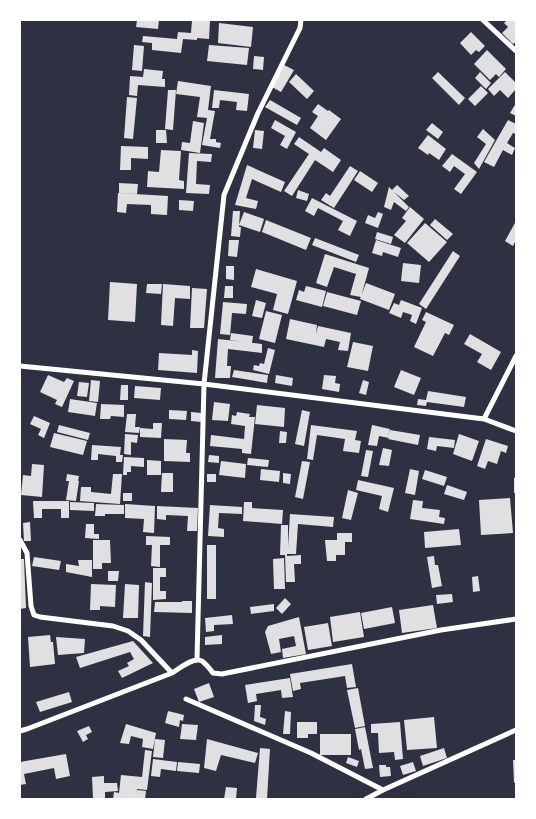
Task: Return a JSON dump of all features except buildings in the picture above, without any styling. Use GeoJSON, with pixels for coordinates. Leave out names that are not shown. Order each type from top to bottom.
{"type":"FeatureCollection","features":[{"type":"Feature","properties":{"kind":"street"},"geometry":{"type":"LineString","coordinates":[[197,659],[204,384],[224,195],[258,114],[300,28],[301,20]]}},
{"type":"Feature","properties":{"kind":"street"},"geometry":{"type":"LineString","coordinates":[[482,20],[516,50]]}},
{"type":"Feature","properties":{"kind":"street"},"geometry":{"type":"LineString","coordinates":[[484,419],[516,356]]}},
{"type":"Feature","properties":{"kind":"street"},"geometry":{"type":"LineString","coordinates":[[20,366],[204,384],[484,419],[516,431]]}},
{"type":"Feature","properties":{"kind":"street"},"geometry":{"type":"LineString","coordinates":[[20,540],[27,553],[31,606],[34,615],[113,626],[128,631],[142,640],[172,673]]}},
{"type":"Feature","properties":{"kind":"street"},"geometry":{"type":"LineString","coordinates":[[20,731],[172,673],[197,659],[202,661],[213,673],[222,674],[441,630],[516,619]]}},
{"type":"Feature","properties":{"kind":"street"},"geometry":{"type":"LineString","coordinates":[[186,699],[311,753],[383,790]]}},
{"type":"Feature","properties":{"kind":"street"},"geometry":{"type":"LineString","coordinates":[[366,799],[516,730]]}}]}
